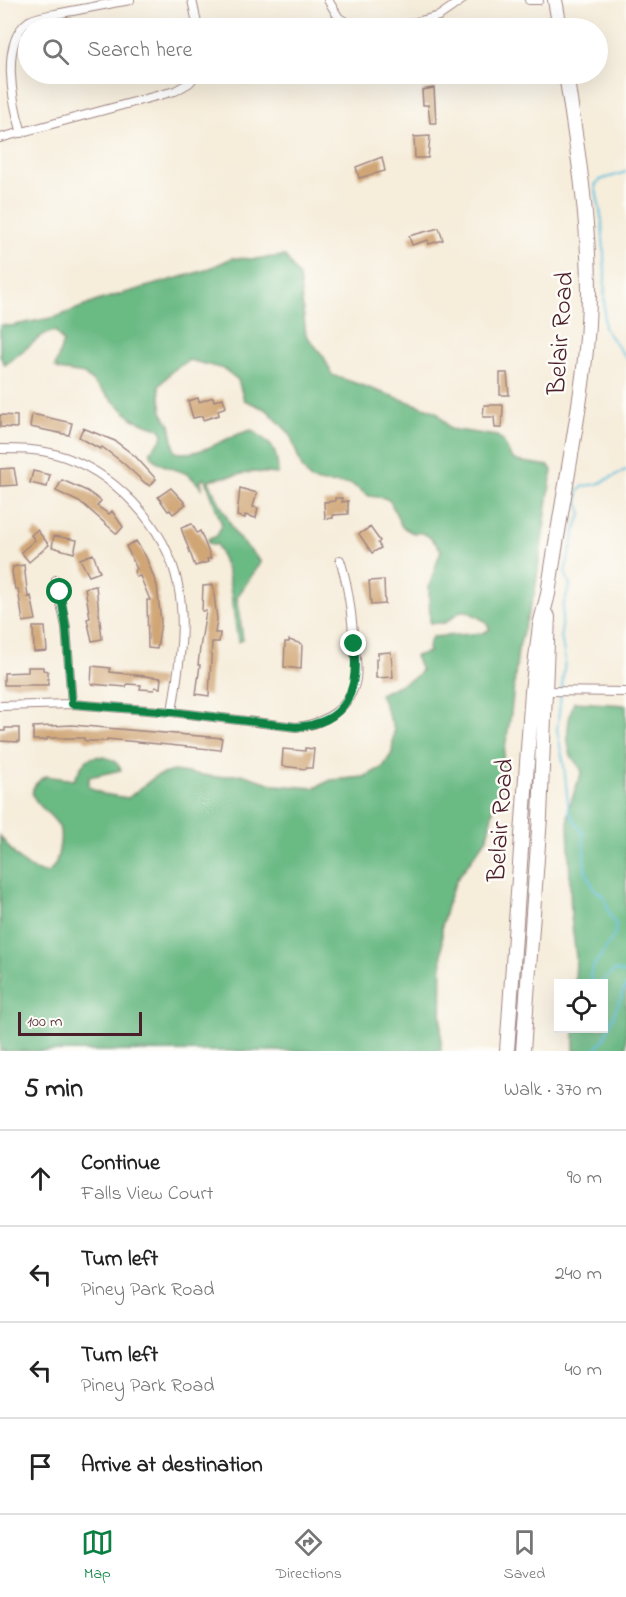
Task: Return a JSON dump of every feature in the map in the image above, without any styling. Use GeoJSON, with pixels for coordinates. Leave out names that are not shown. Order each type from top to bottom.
{"type":"FeatureCollection","features":[{"type":"Feature","properties":{"kind":"highway"},"geometry":{"type":"LineString","coordinates":[[555,0],[558,18]]}},
{"type":"Feature","properties":{"kind":"highway","name":"Belair Road"},"geometry":{"type":"LineString","coordinates":[[523,1051],[550,691],[540,626],[548,594],[582,391],[589,291],[581,174],[568,84]]}},
{"type":"Feature","properties":{"kind":"highway","name":"Belair Road"},"geometry":{"type":"LineString","coordinates":[[507,1051],[550,691]]}},
{"type":"Feature","properties":{"kind":"street"},"geometry":{"type":"LineString","coordinates":[[35,18],[130,0]]}},
{"type":"Feature","properties":{"kind":"street"},"geometry":{"type":"LineString","coordinates":[[192,0],[196,18]]}},
{"type":"Feature","properties":{"kind":"street"},"geometry":{"type":"LineString","coordinates":[[328,0],[339,18]]}},
{"type":"Feature","properties":{"kind":"street"},"geometry":{"type":"LineString","coordinates":[[432,18],[439,16],[462,0]]}},
{"type":"Feature","properties":{"kind":"street"},"geometry":{"type":"LineString","coordinates":[[529,0],[539,0]]}},
{"type":"Feature","properties":{"kind":"street"},"geometry":{"type":"LineString","coordinates":[[18,31],[9,46],[9,73],[15,110],[22,133]]}},
{"type":"Feature","properties":{"kind":"street"},"geometry":{"type":"LineString","coordinates":[[0,138],[175,91],[187,84]]}},
{"type":"Feature","properties":{"kind":"street"},"geometry":{"type":"LineString","coordinates":[[0,449],[54,454],[89,468],[126,496],[151,523],[167,550],[178,584],[180,599],[181,639],[172,712]]}},
{"type":"Feature","properties":{"kind":"street"},"geometry":{"type":"LineString","coordinates":[[0,706],[72,704],[172,712],[296,727],[309,726],[336,713],[353,690],[356,678],[350,602],[347,582],[340,561]]}},
{"type":"Feature","properties":{"kind":"street"},"geometry":{"type":"LineString","coordinates":[[56,580],[66,627],[72,704]]}},
{"type":"Feature","properties":{"kind":"street"},"geometry":{"type":"LineString","coordinates":[[550,691],[626,692]]}},
{"type":"Feature","properties":{"kind":"green space"},"geometry":{"type":"Polygon","coordinates":[[[285,256],[299,277],[306,335],[324,357],[332,375],[432,410],[438,413],[450,429],[497,436],[503,441],[511,457],[517,461],[549,466],[552,470],[535,591],[518,650],[503,759],[503,781],[494,805],[487,838],[457,879],[442,925],[441,1051],[0,1051],[0,836],[20,860],[40,872],[48,873],[53,868],[59,848],[58,825],[33,795],[33,789],[37,783],[46,776],[74,780],[84,763],[94,757],[110,759],[121,770],[89,777],[89,787],[103,794],[128,798],[156,776],[173,771],[217,777],[241,774],[276,785],[314,788],[331,780],[364,777],[383,767],[392,753],[394,729],[380,694],[414,678],[421,671],[415,656],[429,652],[428,647],[432,637],[483,633],[490,629],[485,621],[467,611],[461,611],[445,623],[430,623],[429,587],[441,550],[436,543],[422,533],[413,533],[402,527],[390,501],[385,498],[369,496],[351,484],[311,480],[302,468],[290,434],[267,410],[244,400],[238,380],[224,369],[189,360],[172,371],[159,386],[162,412],[170,425],[175,452],[195,452],[252,430],[269,443],[277,459],[278,474],[253,472],[208,480],[236,535],[261,562],[237,597],[243,640],[238,642],[228,573],[217,545],[208,543],[209,538],[216,537],[222,525],[205,478],[201,480],[202,488],[187,474],[155,460],[150,451],[162,439],[163,434],[160,429],[133,419],[84,374],[59,370],[55,367],[63,342],[55,331],[43,335],[5,365],[0,356],[0,325],[10,326],[56,317],[100,300],[206,270],[232,258],[254,259],[285,256]]]}},
{"type":"Feature","properties":{"kind":"green space"},"geometry":{"type":"Polygon","coordinates":[[[574,702],[626,705],[626,1051],[574,1051],[574,1033],[608,1033],[608,979],[575,979],[576,957],[571,917],[568,819],[569,807],[582,771],[571,755],[568,742],[570,714],[574,702]]]}},
{"type":"Feature","properties":{"kind":"building"},"geometry":{"type":"Polygon","coordinates":[[[434,88],[436,123],[430,123],[428,105],[423,105],[422,90],[434,88]]]}},
{"type":"Feature","properties":{"kind":"building"},"geometry":{"type":"Polygon","coordinates":[[[430,136],[428,158],[415,158],[414,137],[430,136]]]}},
{"type":"Feature","properties":{"kind":"building"},"geometry":{"type":"Polygon","coordinates":[[[382,157],[385,171],[359,178],[356,167],[382,157]]]}},
{"type":"Feature","properties":{"kind":"building"},"geometry":{"type":"Polygon","coordinates":[[[439,228],[443,240],[429,244],[428,240],[412,245],[409,236],[439,228]]]}},
{"type":"Feature","properties":{"kind":"building"},"geometry":{"type":"Polygon","coordinates":[[[500,373],[507,373],[509,395],[500,395],[500,373]]]}},
{"type":"Feature","properties":{"kind":"building"},"geometry":{"type":"Polygon","coordinates":[[[213,397],[214,401],[223,398],[226,407],[218,410],[219,415],[203,420],[202,416],[193,418],[188,401],[198,398],[199,402],[213,397]]]}},
{"type":"Feature","properties":{"kind":"building"},"geometry":{"type":"Polygon","coordinates":[[[484,405],[503,405],[502,428],[495,428],[494,417],[483,417],[484,405]]]}},
{"type":"Feature","properties":{"kind":"building"},"geometry":{"type":"Polygon","coordinates":[[[32,414],[72,423],[69,435],[30,427],[32,414]]]}},
{"type":"Feature","properties":{"kind":"building"},"geometry":{"type":"Polygon","coordinates":[[[0,415],[17,416],[17,428],[0,427],[0,415]]]}},
{"type":"Feature","properties":{"kind":"building"},"geometry":{"type":"Polygon","coordinates":[[[83,428],[115,441],[135,456],[156,479],[150,486],[102,447],[100,449],[79,437],[83,428]]]}},
{"type":"Feature","properties":{"kind":"building"},"geometry":{"type":"Polygon","coordinates":[[[14,468],[17,485],[0,486],[0,469],[14,468]]]}},
{"type":"Feature","properties":{"kind":"building"},"geometry":{"type":"Polygon","coordinates":[[[33,471],[50,475],[47,487],[30,483],[33,471]]]}},
{"type":"Feature","properties":{"kind":"building"},"geometry":{"type":"Polygon","coordinates":[[[62,480],[87,491],[101,501],[97,506],[109,514],[112,511],[123,527],[117,534],[83,504],[56,491],[62,480]]]}},
{"type":"Feature","properties":{"kind":"building"},"geometry":{"type":"Polygon","coordinates":[[[171,488],[186,504],[173,514],[158,497],[171,488]]]}},
{"type":"Feature","properties":{"kind":"building"},"geometry":{"type":"Polygon","coordinates":[[[240,488],[257,493],[253,507],[258,508],[256,518],[245,515],[245,518],[237,516],[240,488]]]}},
{"type":"Feature","properties":{"kind":"building"},"geometry":{"type":"Polygon","coordinates":[[[335,498],[342,498],[342,502],[348,501],[348,514],[333,515],[333,518],[325,519],[324,502],[335,501],[335,498]]]}},
{"type":"Feature","properties":{"kind":"building"},"geometry":{"type":"Polygon","coordinates":[[[192,524],[197,533],[200,531],[211,558],[207,559],[208,562],[195,566],[181,528],[192,524]]]}},
{"type":"Feature","properties":{"kind":"building"},"geometry":{"type":"Polygon","coordinates":[[[370,527],[380,541],[378,543],[381,548],[372,553],[359,534],[370,527]]]}},
{"type":"Feature","properties":{"kind":"building"},"geometry":{"type":"Polygon","coordinates":[[[37,530],[49,545],[29,562],[21,552],[35,540],[31,535],[37,530]]]}},
{"type":"Feature","properties":{"kind":"building"},"geometry":{"type":"Polygon","coordinates":[[[54,536],[77,540],[74,553],[52,547],[54,536]]]}},
{"type":"Feature","properties":{"kind":"building"},"geometry":{"type":"Polygon","coordinates":[[[136,541],[146,557],[157,586],[161,622],[157,649],[148,648],[147,600],[150,600],[140,576],[136,577],[134,571],[137,569],[126,546],[136,541]]]}},
{"type":"Feature","properties":{"kind":"building"},"geometry":{"type":"Polygon","coordinates":[[[93,554],[100,572],[89,576],[80,559],[93,554]]]}},
{"type":"Feature","properties":{"kind":"building"},"geometry":{"type":"Polygon","coordinates":[[[24,565],[28,597],[31,596],[36,620],[23,622],[18,589],[15,589],[12,572],[13,567],[24,565]]]}},
{"type":"Feature","properties":{"kind":"building"},"geometry":{"type":"Polygon","coordinates":[[[384,580],[385,604],[371,605],[369,581],[384,580]]]}},
{"type":"Feature","properties":{"kind":"building"},"geometry":{"type":"Polygon","coordinates":[[[213,585],[217,620],[215,633],[220,633],[219,642],[212,642],[209,696],[196,694],[206,611],[202,611],[203,586],[213,585]]]}},
{"type":"Feature","properties":{"kind":"building"},"geometry":{"type":"Polygon","coordinates":[[[96,586],[102,639],[92,641],[87,619],[90,618],[85,588],[96,586]]]}},
{"type":"Feature","properties":{"kind":"building"},"geometry":{"type":"Polygon","coordinates":[[[33,627],[45,627],[47,651],[34,652],[33,627]]]}},
{"type":"Feature","properties":{"kind":"building"},"geometry":{"type":"Polygon","coordinates":[[[289,640],[302,644],[301,669],[284,667],[285,642],[289,640]]]}},
{"type":"Feature","properties":{"kind":"building"},"geometry":{"type":"Polygon","coordinates":[[[391,652],[393,677],[376,678],[378,653],[391,652]]]}},
{"type":"Feature","properties":{"kind":"building"},"geometry":{"type":"Polygon","coordinates":[[[92,666],[110,668],[110,672],[161,678],[160,688],[155,687],[154,690],[140,689],[141,685],[127,684],[126,687],[91,684],[92,666]]]}},
{"type":"Feature","properties":{"kind":"building"},"geometry":{"type":"Polygon","coordinates":[[[28,667],[43,667],[43,670],[48,671],[48,685],[4,685],[4,673],[28,672],[28,667]]]}},
{"type":"Feature","properties":{"kind":"building"},"geometry":{"type":"Polygon","coordinates":[[[72,725],[222,738],[220,750],[107,739],[107,741],[87,741],[84,738],[33,740],[33,727],[72,725]]]}},
{"type":"Feature","properties":{"kind":"building"},"geometry":{"type":"Polygon","coordinates":[[[5,728],[19,728],[19,742],[0,741],[0,731],[5,731],[5,728]]]}},
{"type":"Feature","properties":{"kind":"building"},"geometry":{"type":"Polygon","coordinates":[[[305,748],[314,749],[312,768],[282,766],[283,749],[305,751],[305,748]]]}},
{"type":"Feature","properties":{"kind":"waterway"},"geometry":{"type":"LineString","coordinates":[[626,172],[600,180],[595,185],[602,221],[605,272],[604,328],[626,358]]}},
{"type":"Feature","properties":{"kind":"waterway"},"geometry":{"type":"LineString","coordinates":[[592,979],[590,976],[593,967],[614,936],[616,925],[604,897],[593,887],[585,869],[583,834],[569,812],[557,730],[565,660],[561,635],[563,606],[570,585],[565,572],[582,513],[578,503],[578,491],[584,486],[598,484],[626,470]]}},
{"type":"Feature","properties":{"kind":"waterway"},"geometry":{"type":"LineString","coordinates":[[605,979],[615,970],[626,974]]}},
{"type":"Feature","properties":{"kind":"waterway"},"geometry":{"type":"LineString","coordinates":[[594,1051],[604,1039],[626,985]]}},
{"type":"Feature","properties":{"kind":"route"},"geometry":{"type":"LineString","coordinates":[[60,592],[66,627],[72,704],[172,712],[296,727],[309,726],[336,713],[353,690],[356,678],[354,644]]}}]}
